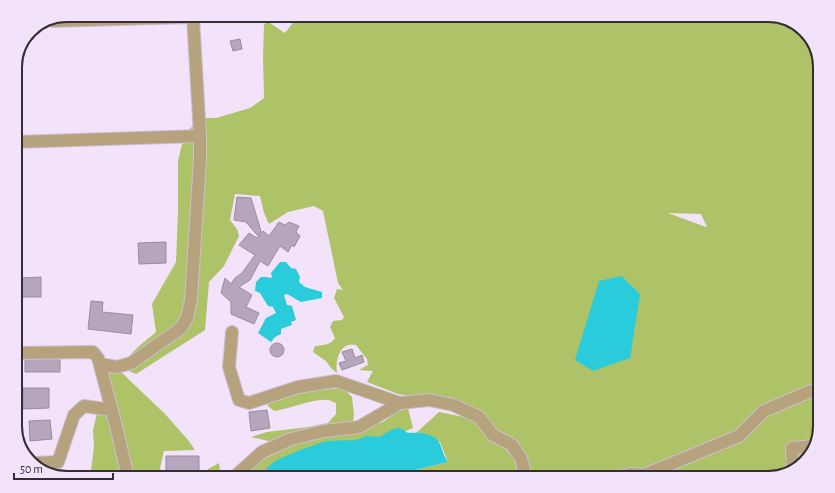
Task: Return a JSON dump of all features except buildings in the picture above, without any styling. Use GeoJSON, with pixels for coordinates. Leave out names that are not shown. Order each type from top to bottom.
{"type":"FeatureCollection","features":[{"type":"Feature","properties":{"kind":"street"},"geometry":{"type":"LineString","coordinates":[[100,364],[117,367],[131,363],[180,329],[187,318],[191,300],[200,159],[194,22]]}},
{"type":"Feature","properties":{"kind":"street"},"geometry":{"type":"LineString","coordinates":[[22,142],[200,136]]}},
{"type":"Feature","properties":{"kind":"street"},"geometry":{"type":"LineString","coordinates":[[232,332],[229,367],[239,400],[249,403],[298,387],[336,381],[400,403]]}},
{"type":"Feature","properties":{"kind":"street"},"geometry":{"type":"LineString","coordinates":[[22,353],[92,352],[98,358],[126,471]]}},
{"type":"Feature","properties":{"kind":"street"},"geometry":{"type":"LineString","coordinates":[[654,471],[739,436],[764,411],[811,391]]}},
{"type":"Feature","properties":{"kind":"street"},"geometry":{"type":"LineString","coordinates":[[241,471],[262,452],[291,439],[324,431],[359,427],[400,403],[429,400],[453,405],[479,417],[493,436],[512,445],[521,458],[524,471]]}},
{"type":"Feature","properties":{"kind":"street"},"geometry":{"type":"LineString","coordinates":[[41,463],[58,462],[74,415],[84,406],[112,410]]}},
{"type":"Feature","properties":{"kind":"street"},"geometry":{"type":"LineString","coordinates":[[793,464],[792,448],[808,447]]}},
{"type":"Feature","properties":{"kind":"green space"},"geometry":{"type":"Polygon","coordinates":[[[266,22],[285,33],[294,22],[774,22],[791,28],[800,35],[810,50],[813,64],[813,432],[807,449],[800,458],[785,468],[774,471],[417,471],[419,469],[448,462],[440,442],[416,433],[439,412],[464,417],[435,401],[398,394],[367,382],[373,371],[359,370],[368,365],[367,359],[356,345],[346,346],[342,349],[338,357],[337,373],[326,361],[313,352],[315,346],[331,342],[335,338],[330,327],[333,321],[342,320],[344,317],[334,298],[337,289],[343,290],[338,283],[323,211],[314,206],[288,212],[269,224],[264,213],[260,196],[235,194],[230,220],[237,229],[239,236],[224,266],[209,282],[205,330],[136,374],[126,370],[127,358],[156,332],[152,304],[176,262],[178,161],[184,136],[199,118],[216,118],[250,108],[264,98],[264,25],[266,22]],[[668,213],[706,227],[701,214],[668,213]]]}},
{"type":"Feature","properties":{"kind":"green space"},"geometry":{"type":"Polygon","coordinates":[[[100,364],[119,370],[166,415],[195,450],[164,451],[160,468],[161,471],[91,471],[94,447],[93,430],[97,413],[103,409],[100,364]]]}},
{"type":"Feature","properties":{"kind":"green space"},"geometry":{"type":"Polygon","coordinates":[[[343,388],[352,397],[354,415],[351,431],[383,422],[397,412],[408,408],[413,428],[380,442],[298,471],[249,471],[261,459],[273,455],[273,442],[251,437],[267,432],[328,423],[336,414],[336,403],[328,400],[316,401],[274,411],[267,405],[295,394],[343,388]]]}},
{"type":"Feature","properties":{"kind":"green space"},"geometry":{"type":"Polygon","coordinates":[[[219,463],[220,471],[208,471],[208,469],[219,463]]]}},
{"type":"Feature","properties":{"kind":"water"},"geometry":{"type":"Polygon","coordinates":[[[280,262],[286,262],[291,268],[296,269],[300,277],[299,282],[305,287],[322,292],[322,298],[301,302],[287,294],[284,295],[287,305],[292,306],[296,320],[291,322],[292,325],[281,329],[281,334],[275,337],[271,342],[258,333],[266,318],[276,313],[273,307],[268,306],[260,293],[255,291],[256,282],[261,277],[272,277],[271,273],[280,262]]]}},
{"type":"Feature","properties":{"kind":"water"},"geometry":{"type":"Polygon","coordinates":[[[621,276],[640,294],[630,358],[593,371],[575,360],[599,281],[621,276]]]}},
{"type":"Feature","properties":{"kind":"water"},"geometry":{"type":"Polygon","coordinates":[[[400,428],[408,433],[431,435],[438,440],[448,462],[414,471],[264,471],[275,461],[326,441],[356,440],[367,436],[379,437],[393,429],[400,428]]]}}]}
